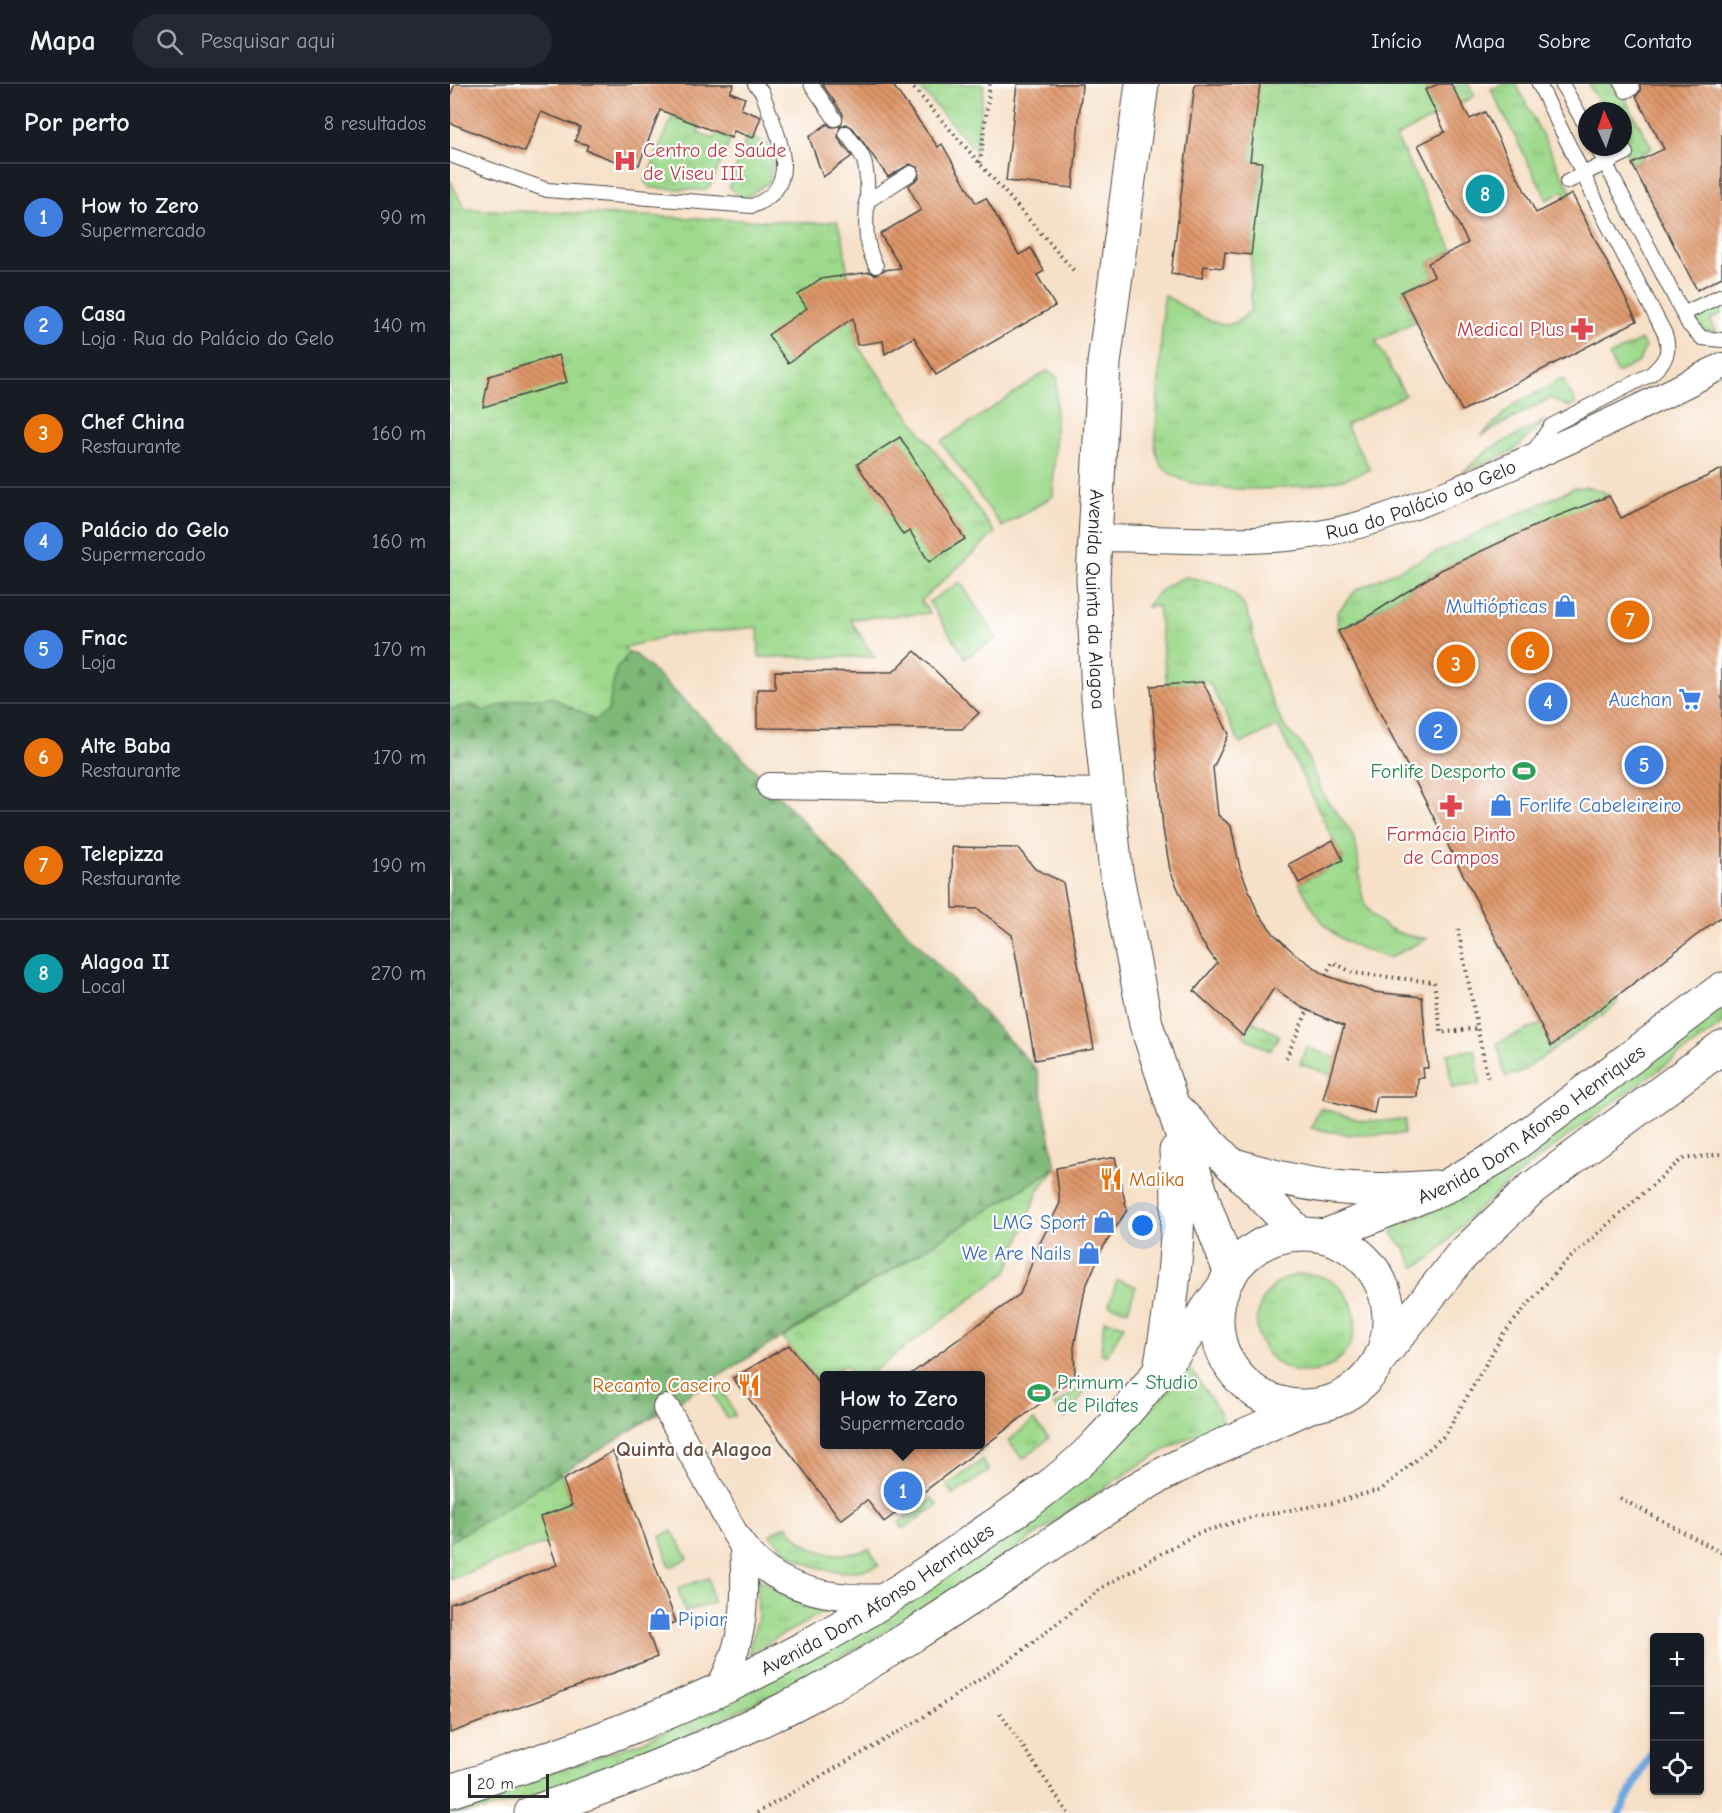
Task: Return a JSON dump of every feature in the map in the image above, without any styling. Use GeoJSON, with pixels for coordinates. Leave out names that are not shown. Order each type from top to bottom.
{"type":"FeatureCollection","features":[{"type":"Feature","properties":{"kind":"main road","name":"Avenida Quinta da Alagoa"},"geometry":{"type":"LineString","coordinates":[[1142,84],[1104,363],[1095,538],[1094,611],[1105,792],[1128,947],[1146,1024],[1173,1107]]}},
{"type":"Feature","properties":{"kind":"main road","name":"Avenida Dom Afonso Henriques"},"geometry":{"type":"LineString","coordinates":[[1312,1235],[1447,1186],[1499,1156],[1722,989]]}},
{"type":"Feature","properties":{"kind":"main road"},"geometry":{"type":"LineString","coordinates":[[1382,1356],[1389,1323],[1389,1307],[1381,1283],[1367,1262],[1348,1246],[1312,1235],[1275,1239],[1253,1250],[1227,1282],[1216,1318],[1220,1346],[1234,1372],[1255,1392],[1281,1404],[1310,1406],[1333,1402],[1353,1391],[1370,1376],[1382,1356],[1460,1257],[1531,1189],[1722,1047]]}},
{"type":"Feature","properties":{"kind":"main road"},"geometry":{"type":"LineString","coordinates":[[1173,1107],[1231,1164],[1312,1235]]}},
{"type":"Feature","properties":{"kind":"main road"},"geometry":{"type":"LineString","coordinates":[[1173,1107],[1207,1211],[1227,1282]]}},
{"type":"Feature","properties":{"kind":"main road"},"geometry":{"type":"LineString","coordinates":[[1159,1374],[1169,1322],[1179,1222],[1173,1107]]}},
{"type":"Feature","properties":{"kind":"main road"},"geometry":{"type":"LineString","coordinates":[[1231,1164],[1280,1179],[1325,1188],[1386,1191],[1447,1186]]}},
{"type":"Feature","properties":{"kind":"main road","name":"Avenida Dom Afonso Henriques"},"geometry":{"type":"LineString","coordinates":[[450,1791],[594,1741],[718,1689],[799,1650],[888,1597],[1025,1504],[1089,1452],[1159,1374],[1227,1282]]}},
{"type":"Feature","properties":{"kind":"main road"},"geometry":{"type":"LineString","coordinates":[[531,1813],[610,1786],[717,1742],[814,1693],[907,1639],[1129,1494],[1194,1460],[1310,1406]]}},
{"type":"Feature","properties":{"kind":"street","name":"Rua do Palácio do Gelo"},"geometry":{"type":"LineString","coordinates":[[1095,538],[1251,540],[1303,537],[1336,531],[1410,508],[1526,461],[1611,423],[1722,366]]}},
{"type":"Feature","properties":{"kind":"street"},"geometry":{"type":"LineString","coordinates":[[770,786],[1105,792]]}},
{"type":"Feature","properties":{"kind":"street"},"geometry":{"type":"LineString","coordinates":[[666,1408],[743,1546],[763,1567],[784,1581],[836,1597],[888,1597]]}},
{"type":"Feature","properties":{"kind":"street"},"geometry":{"type":"LineString","coordinates":[[718,1689],[731,1665],[743,1622],[743,1546]]}},
{"type":"Feature","properties":{"kind":"lane"},"geometry":{"type":"LineString","coordinates":[[450,155],[546,190],[752,206],[760,203],[776,190],[784,163],[762,92],[755,84]]}},
{"type":"Feature","properties":{"kind":"lane"},"geometry":{"type":"LineString","coordinates":[[811,84],[835,118]]}},
{"type":"Feature","properties":{"kind":"lane"},"geometry":{"type":"LineString","coordinates":[[1526,461],[1551,426],[1651,374],[1662,364],[1669,350],[1665,334],[1539,84]]}},
{"type":"Feature","properties":{"kind":"lane"},"geometry":{"type":"LineString","coordinates":[[1562,84],[1578,112]]}},
{"type":"Feature","properties":{"kind":"lane"},"geometry":{"type":"LineString","coordinates":[[846,133],[859,150],[865,164],[865,234],[868,252],[876,266]]}},
{"type":"Feature","properties":{"kind":"lane"},"geometry":{"type":"LineString","coordinates":[[1601,156],[1683,314],[1702,338],[1722,340]]}},
{"type":"Feature","properties":{"kind":"lane"},"geometry":{"type":"LineString","coordinates":[[1567,182],[1620,156]]}},
{"type":"Feature","properties":{"kind":"lane"},"geometry":{"type":"LineString","coordinates":[[866,202],[911,173]]}},
{"type":"Feature","properties":{"kind":"lane"},"geometry":{"type":"LineString","coordinates":[[1683,314],[1722,295]]}},
{"type":"Feature","properties":{"kind":"path"},"geometry":{"type":"LineString","coordinates":[[910,84],[1075,272]]}},
{"type":"Feature","properties":{"kind":"path"},"geometry":{"type":"LineString","coordinates":[[980,164],[990,84]]}},
{"type":"Feature","properties":{"kind":"path"},"geometry":{"type":"LineString","coordinates":[[1458,929],[1488,1081]]}},
{"type":"Feature","properties":{"kind":"path"},"geometry":{"type":"LineString","coordinates":[[1325,975],[1333,962],[1353,973],[1434,982],[1441,1033],[1476,1028]]}},
{"type":"Feature","properties":{"kind":"path"},"geometry":{"type":"LineString","coordinates":[[1286,1058],[1308,1010]]}},
{"type":"Feature","properties":{"kind":"path"},"geometry":{"type":"LineString","coordinates":[[757,1813],[916,1722],[1018,1654],[1103,1587],[1196,1534],[1255,1516],[1332,1503],[1382,1489],[1445,1435],[1503,1334],[1560,1267],[1682,1159],[1722,1154]]}},
{"type":"Feature","properties":{"kind":"path"},"geometry":{"type":"LineString","coordinates":[[1620,1498],[1722,1553]]}},
{"type":"Feature","properties":{"kind":"path"},"geometry":{"type":"LineString","coordinates":[[1000,1713],[1068,1813]]}},
{"type":"Feature","properties":{"kind":"green space"},"geometry":{"type":"Polygon","coordinates":[[[916,84],[984,84],[976,151],[916,84]]]}},
{"type":"Feature","properties":{"kind":"green space"},"geometry":{"type":"Polygon","coordinates":[[[1235,84],[1438,84],[1425,90],[1432,105],[1456,93],[1452,86],[1469,84],[1475,96],[1396,137],[1453,250],[1428,263],[1434,276],[1401,292],[1416,321],[1376,341],[1405,395],[1346,425],[1370,469],[1343,479],[1273,488],[1219,488],[1175,476],[1161,465],[1158,459],[1155,447],[1164,295],[1196,314],[1222,325],[1235,323],[1251,310],[1251,255],[1262,163],[1250,161],[1256,118],[1235,84]]]}},
{"type":"Feature","properties":{"kind":"green space"},"geometry":{"type":"Polygon","coordinates":[[[1502,84],[1516,84],[1572,194],[1567,197],[1564,191],[1547,200],[1491,89],[1502,84]]]}},
{"type":"Feature","properties":{"kind":"green space"},"geometry":{"type":"Polygon","coordinates":[[[1589,84],[1617,84],[1627,102],[1599,102],[1589,84]]]}},
{"type":"Feature","properties":{"kind":"green space"},"geometry":{"type":"Polygon","coordinates":[[[1632,111],[1652,148],[1642,154],[1643,158],[1632,164],[1628,156],[1632,156],[1632,111]]]}},
{"type":"Feature","properties":{"kind":"green space"},"geometry":{"type":"Polygon","coordinates":[[[673,115],[700,126],[698,133],[714,139],[717,133],[731,138],[712,183],[705,190],[651,188],[645,182],[673,115]]]}},
{"type":"Feature","properties":{"kind":"green space"},"geometry":{"type":"Polygon","coordinates":[[[747,136],[771,145],[774,153],[769,182],[743,199],[729,187],[747,136]]]}},
{"type":"Feature","properties":{"kind":"green space"},"geometry":{"type":"Polygon","coordinates":[[[450,180],[465,209],[819,223],[837,221],[843,238],[857,345],[995,533],[921,601],[930,613],[850,619],[874,657],[759,657],[758,627],[667,636],[623,648],[629,653],[616,670],[608,711],[595,721],[551,697],[517,700],[484,711],[470,704],[450,710],[450,180]]]}},
{"type":"Feature","properties":{"kind":"green space"},"geometry":{"type":"Polygon","coordinates":[[[1722,299],[1722,313],[1710,320],[1717,332],[1705,331],[1697,322],[1699,312],[1722,299]]]}},
{"type":"Feature","properties":{"kind":"green space"},"geometry":{"type":"Polygon","coordinates":[[[1641,340],[1645,347],[1639,362],[1617,373],[1609,356],[1641,340]]]}},
{"type":"Feature","properties":{"kind":"green space"},"geometry":{"type":"Polygon","coordinates":[[[1047,371],[1057,377],[1053,496],[1002,527],[941,442],[1047,371]]]}},
{"type":"Feature","properties":{"kind":"green space"},"geometry":{"type":"Polygon","coordinates":[[[1563,379],[1576,404],[1569,407],[1550,398],[1481,436],[1514,404],[1563,379]]]}},
{"type":"Feature","properties":{"kind":"green space"},"geometry":{"type":"Polygon","coordinates":[[[1545,421],[1512,452],[1462,473],[1489,449],[1545,421]]]}},
{"type":"Feature","properties":{"kind":"green space"},"geometry":{"type":"Polygon","coordinates":[[[1585,487],[1600,490],[1609,496],[1465,558],[1431,575],[1338,631],[1337,613],[1356,590],[1574,488],[1585,487]]]}},
{"type":"Feature","properties":{"kind":"green space"},"geometry":{"type":"Polygon","coordinates":[[[1186,577],[1208,581],[1228,589],[1244,607],[1251,625],[1257,663],[1276,711],[1287,730],[1299,741],[1325,797],[1353,836],[1357,850],[1362,894],[1371,914],[1397,932],[1428,938],[1389,958],[1344,940],[1324,924],[1316,913],[1299,883],[1343,860],[1278,726],[1240,744],[1209,682],[1167,685],[1158,606],[1147,607],[1154,596],[1164,588],[1186,577]]]}},
{"type":"Feature","properties":{"kind":"green space"},"geometry":{"type":"Polygon","coordinates":[[[960,582],[997,638],[965,658],[929,602],[960,582]]]}},
{"type":"Feature","properties":{"kind":"green space"},"geometry":{"type":"Polygon","coordinates":[[[629,653],[636,655],[733,747],[1037,1070],[1056,1168],[450,1542],[450,710],[470,704],[484,711],[517,700],[551,697],[595,720],[608,711],[616,670],[629,653]]]}},
{"type":"Feature","properties":{"kind":"green space"},"geometry":{"type":"Polygon","coordinates":[[[1615,997],[1618,1000],[1616,1005],[1520,1073],[1505,1076],[1497,1043],[1541,1024],[1551,1046],[1615,997]]]}},
{"type":"Feature","properties":{"kind":"green space"},"geometry":{"type":"Polygon","coordinates":[[[1722,1005],[1722,1024],[1531,1165],[1471,1216],[1436,1253],[1414,1267],[1404,1247],[1392,1234],[1395,1225],[1418,1218],[1459,1195],[1722,1005]]]}},
{"type":"Feature","properties":{"kind":"green space"},"geometry":{"type":"Polygon","coordinates":[[[1252,1021],[1279,1035],[1270,1051],[1243,1036],[1252,1021]]]}},
{"type":"Feature","properties":{"kind":"green space"},"geometry":{"type":"Polygon","coordinates":[[[1306,1047],[1336,1058],[1331,1075],[1300,1064],[1306,1047]]]}},
{"type":"Feature","properties":{"kind":"green space"},"geometry":{"type":"Polygon","coordinates":[[[1475,1049],[1480,1084],[1452,1088],[1447,1054],[1475,1049]]]}},
{"type":"Feature","properties":{"kind":"green space"},"geometry":{"type":"Polygon","coordinates":[[[1320,1108],[1363,1121],[1405,1120],[1404,1134],[1349,1135],[1311,1128],[1320,1108]]]}},
{"type":"Feature","properties":{"kind":"green space"},"geometry":{"type":"Polygon","coordinates":[[[1056,1168],[1039,1189],[1007,1272],[873,1371],[850,1371],[845,1365],[836,1371],[820,1371],[820,1384],[783,1338],[1056,1168]]]}},
{"type":"Feature","properties":{"kind":"green space"},"geometry":{"type":"Polygon","coordinates":[[[1306,1274],[1325,1278],[1341,1288],[1351,1304],[1355,1323],[1351,1342],[1341,1358],[1325,1368],[1306,1372],[1287,1368],[1271,1358],[1261,1342],[1257,1323],[1261,1304],[1271,1288],[1287,1278],[1306,1274]]]}},
{"type":"Feature","properties":{"kind":"green space"},"geometry":{"type":"Polygon","coordinates":[[[1117,1280],[1136,1286],[1128,1310],[1109,1305],[1117,1280]]]}},
{"type":"Feature","properties":{"kind":"green space"},"geometry":{"type":"Polygon","coordinates":[[[1104,1320],[1124,1325],[1107,1356],[1101,1353],[1104,1320]]]}},
{"type":"Feature","properties":{"kind":"green space"},"geometry":{"type":"Polygon","coordinates":[[[1190,1368],[1221,1414],[1223,1422],[1192,1436],[1129,1471],[935,1602],[844,1656],[704,1728],[530,1798],[490,1809],[450,1813],[450,1807],[644,1741],[758,1687],[1128,1433],[1190,1368]]]}},
{"type":"Feature","properties":{"kind":"green space"},"geometry":{"type":"Polygon","coordinates":[[[1096,1377],[1065,1419],[1054,1406],[1096,1377]]]}},
{"type":"Feature","properties":{"kind":"green space"},"geometry":{"type":"Polygon","coordinates":[[[719,1383],[735,1415],[727,1419],[710,1387],[719,1383]]]}},
{"type":"Feature","properties":{"kind":"green space"},"geometry":{"type":"Polygon","coordinates":[[[1034,1420],[1049,1438],[1023,1459],[1008,1441],[1034,1420]]]}},
{"type":"Feature","properties":{"kind":"green space"},"geometry":{"type":"Polygon","coordinates":[[[982,1460],[989,1471],[953,1495],[947,1486],[982,1460]]]}},
{"type":"Feature","properties":{"kind":"green space"},"geometry":{"type":"Polygon","coordinates":[[[560,1472],[572,1505],[549,1542],[450,1579],[450,1541],[560,1472]]]}},
{"type":"Feature","properties":{"kind":"green space"},"geometry":{"type":"Polygon","coordinates":[[[932,1498],[938,1505],[903,1529],[899,1523],[932,1498]]]}},
{"type":"Feature","properties":{"kind":"green space"},"geometry":{"type":"Polygon","coordinates":[[[787,1525],[803,1543],[813,1548],[834,1554],[869,1549],[879,1565],[849,1572],[834,1571],[806,1563],[793,1555],[770,1534],[787,1525]]]}},
{"type":"Feature","properties":{"kind":"green space"},"geometry":{"type":"Polygon","coordinates":[[[672,1531],[688,1558],[670,1568],[660,1536],[672,1531]]]}},
{"type":"Feature","properties":{"kind":"green space"},"geometry":{"type":"Polygon","coordinates":[[[709,1578],[713,1603],[685,1612],[678,1588],[709,1578]]]}},
{"type":"Feature","properties":{"kind":"green space"},"geometry":{"type":"Polygon","coordinates":[[[757,1578],[798,1601],[831,1608],[748,1654],[758,1618],[757,1578]]]}},
{"type":"Feature","properties":{"kind":"building"},"geometry":{"type":"Polygon","coordinates":[[[455,84],[734,84],[730,92],[745,98],[741,109],[761,117],[753,138],[734,131],[731,138],[660,110],[639,165],[625,160],[623,164],[586,150],[588,145],[575,141],[580,127],[541,112],[525,152],[450,123],[450,96],[455,84]]]}},
{"type":"Feature","properties":{"kind":"building"},"geometry":{"type":"Polygon","coordinates":[[[822,84],[892,84],[938,147],[942,144],[976,203],[986,198],[1019,255],[1031,248],[1044,271],[1037,275],[1055,306],[936,375],[914,337],[885,354],[883,341],[857,345],[853,318],[788,363],[768,335],[807,308],[798,295],[820,279],[870,272],[875,275],[884,270],[901,268],[880,234],[921,210],[908,186],[919,178],[918,168],[910,164],[888,177],[853,128],[846,124],[841,126],[843,114],[822,84]]]}},
{"type":"Feature","properties":{"kind":"building"},"geometry":{"type":"Polygon","coordinates":[[[1017,84],[1082,84],[1073,188],[1006,181],[1017,84]]]}},
{"type":"Feature","properties":{"kind":"building"},"geometry":{"type":"Polygon","coordinates":[[[1195,84],[1260,84],[1250,161],[1262,162],[1251,255],[1225,252],[1223,268],[1204,266],[1202,278],[1171,274],[1195,84]]]}},
{"type":"Feature","properties":{"kind":"building"},"geometry":{"type":"Polygon","coordinates":[[[1438,84],[1451,84],[1470,119],[1485,112],[1536,213],[1572,194],[1637,321],[1462,411],[1401,292],[1434,276],[1428,263],[1468,243],[1418,145],[1445,132],[1425,90],[1438,84]]]}},
{"type":"Feature","properties":{"kind":"building"},"geometry":{"type":"Polygon","coordinates":[[[1640,84],[1722,84],[1722,277],[1697,290],[1632,164],[1664,149],[1636,96],[1640,92],[1640,84]]]}},
{"type":"Feature","properties":{"kind":"building"},"geometry":{"type":"Polygon","coordinates":[[[827,124],[832,127],[840,126],[838,138],[852,156],[823,177],[809,137],[827,124]]]}},
{"type":"Feature","properties":{"kind":"building"},"geometry":{"type":"Polygon","coordinates":[[[559,355],[567,382],[483,407],[489,376],[559,355]]]}},
{"type":"Feature","properties":{"kind":"building"},"geometry":{"type":"Polygon","coordinates":[[[900,437],[965,539],[929,562],[910,531],[903,535],[857,464],[900,437]]]}},
{"type":"Feature","properties":{"kind":"building"},"geometry":{"type":"Polygon","coordinates":[[[1722,469],[1722,916],[1551,1046],[1338,631],[1364,619],[1441,570],[1550,519],[1609,496],[1621,518],[1722,469]]]}},
{"type":"Feature","properties":{"kind":"building"},"geometry":{"type":"Polygon","coordinates":[[[915,651],[979,713],[962,729],[757,728],[757,689],[775,689],[775,671],[893,672],[915,651]]]}},
{"type":"Feature","properties":{"kind":"building"},"geometry":{"type":"Polygon","coordinates":[[[1203,682],[1229,734],[1213,768],[1218,815],[1231,826],[1240,868],[1258,913],[1274,934],[1293,952],[1325,975],[1373,992],[1422,997],[1428,1068],[1423,1068],[1424,1078],[1418,1078],[1417,1097],[1377,1097],[1374,1113],[1323,1099],[1344,1026],[1303,1008],[1274,988],[1243,1036],[1194,991],[1217,963],[1199,938],[1170,870],[1163,829],[1151,686],[1203,682]]]}},
{"type":"Feature","properties":{"kind":"building"},"geometry":{"type":"Polygon","coordinates":[[[1333,840],[1343,860],[1299,883],[1289,864],[1333,840]]]}},
{"type":"Feature","properties":{"kind":"building"},"geometry":{"type":"Polygon","coordinates":[[[952,847],[1018,848],[1035,869],[1063,882],[1094,1049],[1035,1060],[1012,935],[978,909],[953,908],[952,847]]]}},
{"type":"Feature","properties":{"kind":"building"},"geometry":{"type":"Polygon","coordinates":[[[1115,1157],[1127,1210],[1102,1249],[1085,1289],[1074,1347],[1075,1377],[985,1445],[985,1371],[915,1371],[1020,1294],[1039,1245],[1060,1203],[1056,1168],[1115,1157]]]}},
{"type":"Feature","properties":{"kind":"building"},"geometry":{"type":"Polygon","coordinates":[[[789,1345],[820,1385],[820,1449],[980,1449],[884,1522],[867,1500],[841,1520],[733,1378],[789,1345]]]}},
{"type":"Feature","properties":{"kind":"building"},"geometry":{"type":"Polygon","coordinates":[[[613,1451],[676,1622],[648,1632],[657,1657],[450,1733],[450,1604],[557,1565],[540,1517],[572,1505],[563,1480],[613,1451]]]}},
{"type":"Feature","properties":{"kind":"waterway"},"geometry":{"type":"LineString","coordinates":[[1619,1813],[1650,1755]]}},
{"type":"Feature","properties":{"kind":"place","name":"Centro de Saúde de Viseu III"},"geometry":{"type":"Point","coordinates":[625,161]}},
{"type":"Feature","properties":{"kind":"place","name":"Alagoa II"},"geometry":{"type":"Point","coordinates":[1485,194]}},
{"type":"Feature","properties":{"kind":"place","name":"Medical Plus"},"geometry":{"type":"Point","coordinates":[1582,329]}},
{"type":"Feature","properties":{"kind":"place","name":"Multiópticas"},"geometry":{"type":"Point","coordinates":[1565,606]}},
{"type":"Feature","properties":{"kind":"place","name":"Telepizza"},"geometry":{"type":"Point","coordinates":[1630,620]}},
{"type":"Feature","properties":{"kind":"place","name":"Alte Baba"},"geometry":{"type":"Point","coordinates":[1530,651]}},
{"type":"Feature","properties":{"kind":"place","name":"Chef China"},"geometry":{"type":"Point","coordinates":[1456,664]}},
{"type":"Feature","properties":{"kind":"place","name":"Auchan"},"geometry":{"type":"Point","coordinates":[1690,699]}},
{"type":"Feature","properties":{"kind":"place","name":"Palácio do Gelo"},"geometry":{"type":"Point","coordinates":[1548,702]}},
{"type":"Feature","properties":{"kind":"place","name":"Casa"},"geometry":{"type":"Point","coordinates":[1438,731]}},
{"type":"Feature","properties":{"kind":"place","name":"Fnac"},"geometry":{"type":"Point","coordinates":[1644,765]}},
{"type":"Feature","properties":{"kind":"place","name":"Forlife Desporto"},"geometry":{"type":"Point","coordinates":[1524,771]}},
{"type":"Feature","properties":{"kind":"place","name":"Forlife Cabeleireiro"},"geometry":{"type":"Point","coordinates":[1501,805]}},
{"type":"Feature","properties":{"kind":"place","name":"Farmácia Pinto de Campos"},"geometry":{"type":"Point","coordinates":[1451,806]}},
{"type":"Feature","properties":{"kind":"place","name":"Malika"},"geometry":{"type":"Point","coordinates":[1111,1179]}},
{"type":"Feature","properties":{"kind":"place","name":"LMG Sport"},"geometry":{"type":"Point","coordinates":[1104,1222]}},
{"type":"Feature","properties":{"kind":"place","name":"We Are Nails"},"geometry":{"type":"Point","coordinates":[1089,1253]}},
{"type":"Feature","properties":{"kind":"place","name":"Recanto Caseiro"},"geometry":{"type":"Point","coordinates":[749,1385]}},
{"type":"Feature","properties":{"kind":"place","name":"Primum - Studio de Pilates"},"geometry":{"type":"Point","coordinates":[1039,1393]}},
{"type":"Feature","properties":{"kind":"place","name":"How to Zero"},"geometry":{"type":"Point","coordinates":[903,1491]}},
{"type":"Feature","properties":{"kind":"place","name":"Pipiar"},"geometry":{"type":"Point","coordinates":[660,1619]}},
{"type":"Feature","properties":{"kind":"district","name":"Quinta da Alagoa"},"geometry":{"type":"Point","coordinates":[694,1449]}}]}
